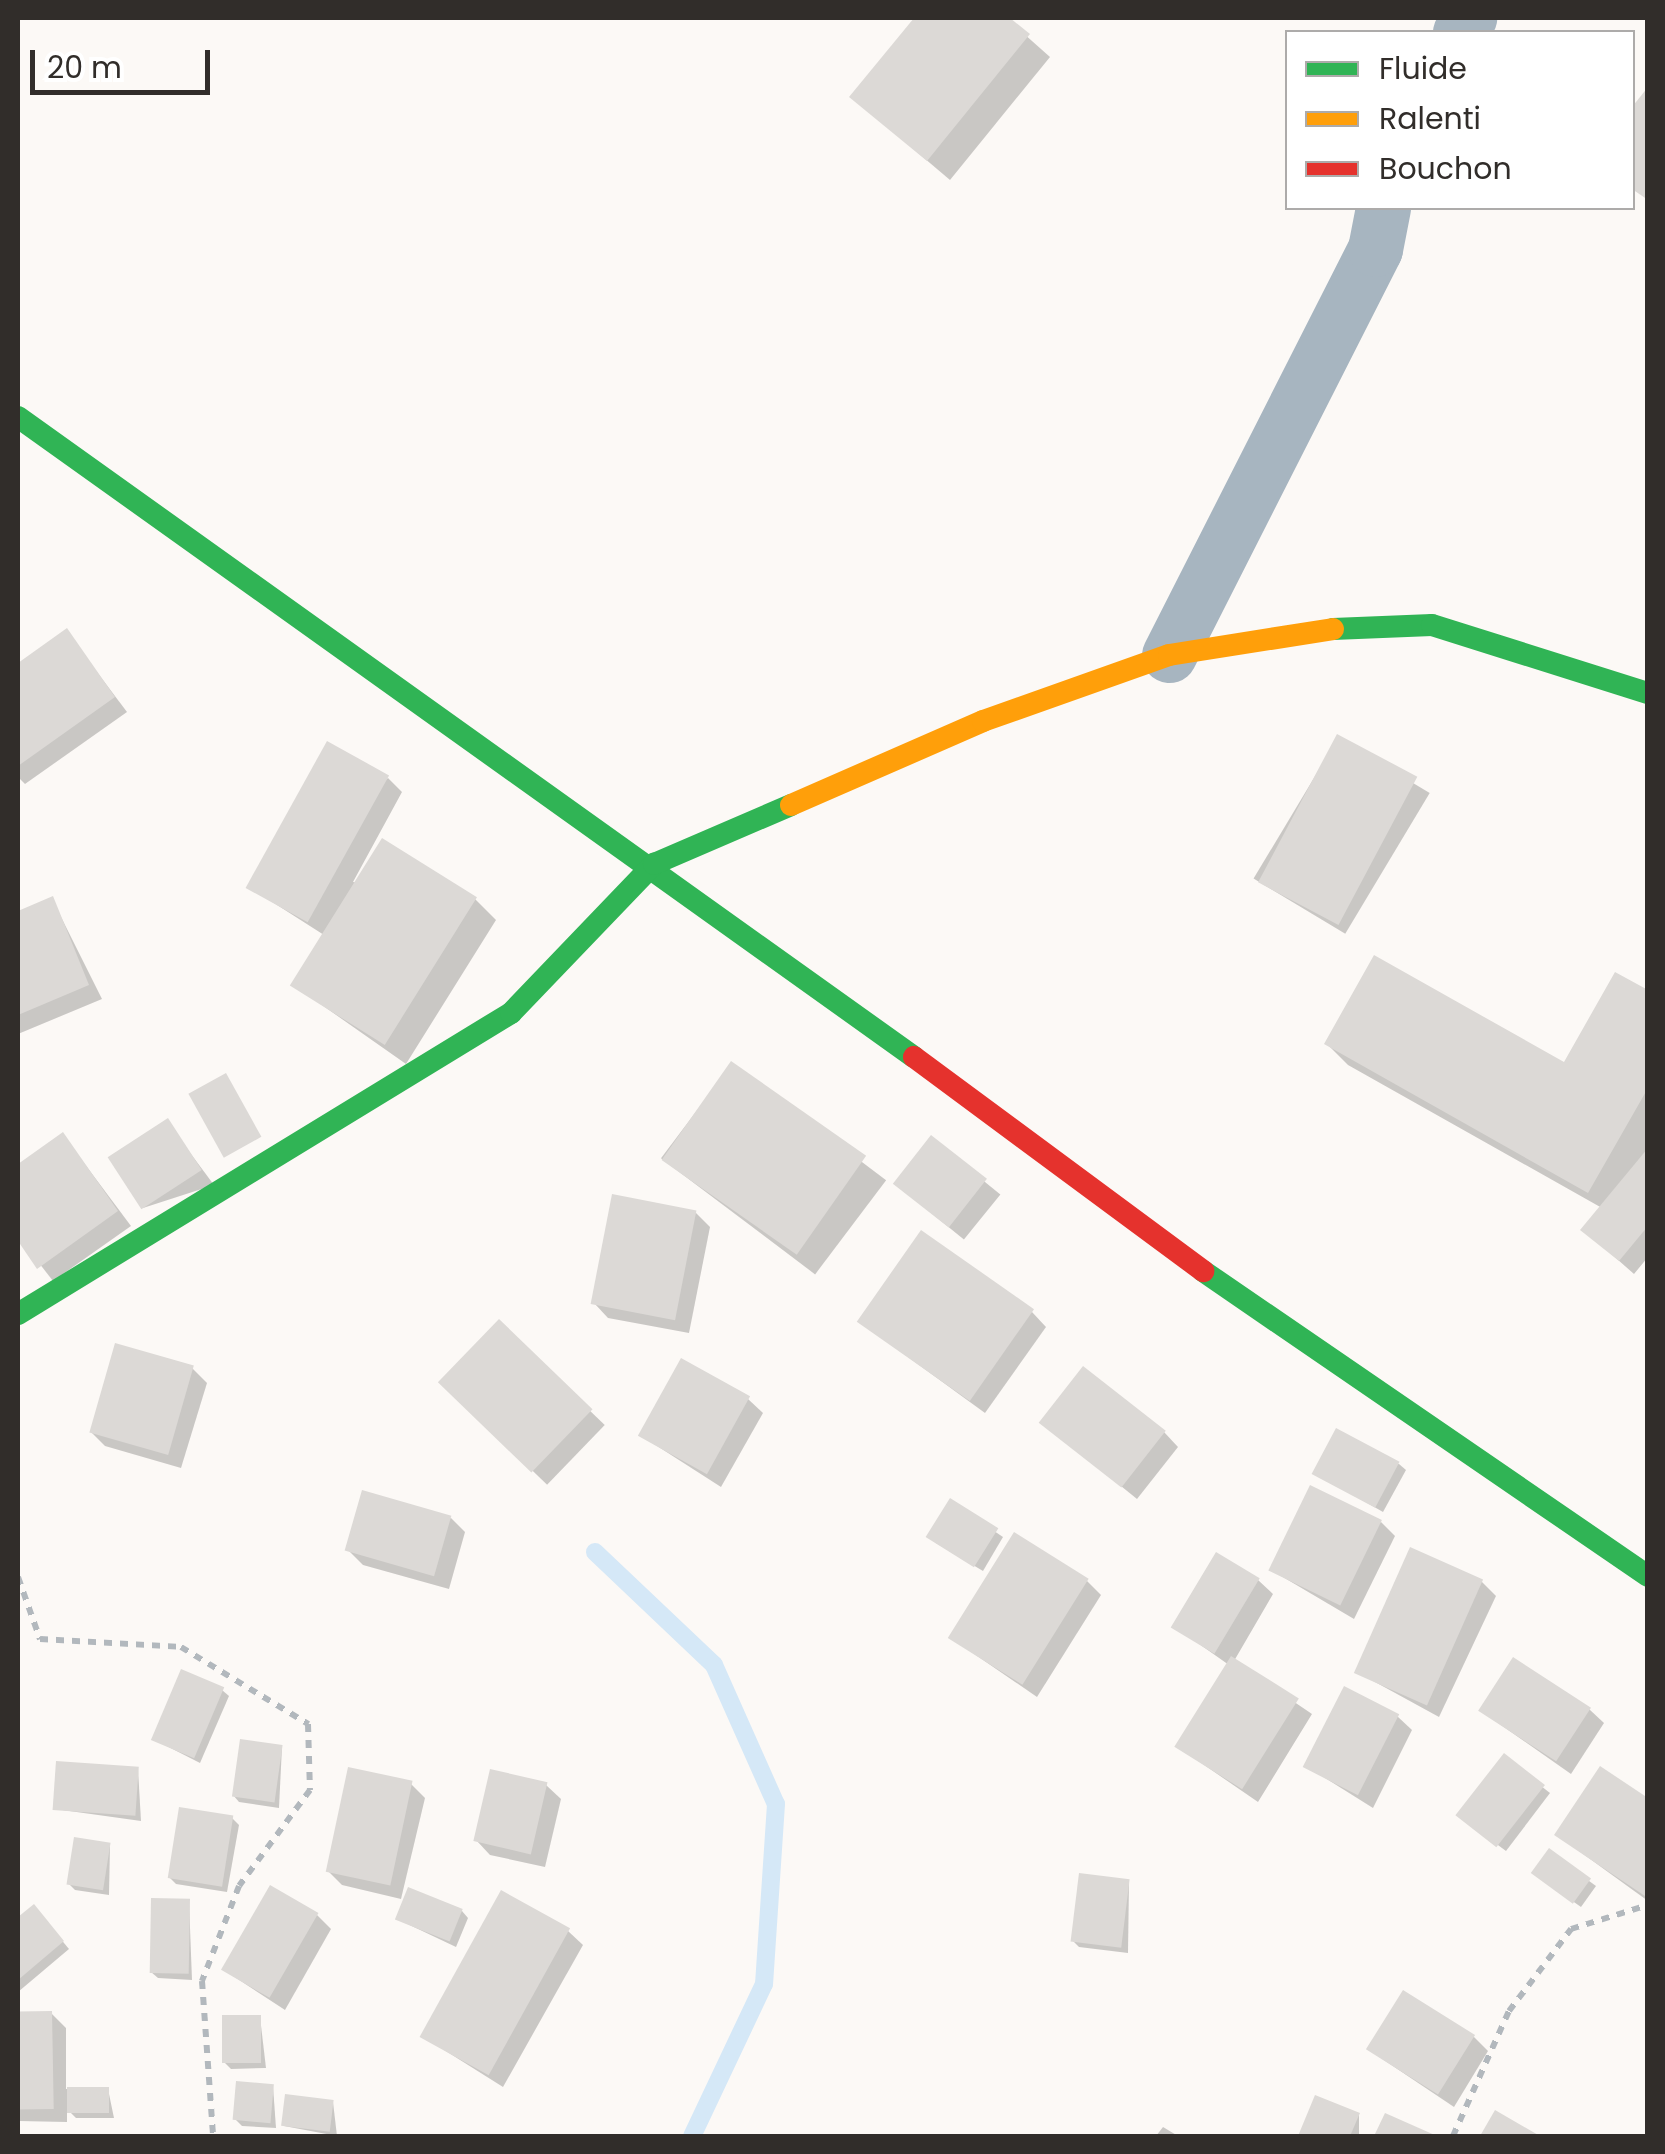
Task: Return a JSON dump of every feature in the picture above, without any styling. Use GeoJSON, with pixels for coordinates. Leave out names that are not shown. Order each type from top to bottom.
{"type":"FeatureCollection","features":[{"type":"Feature","properties":{"kind":"street"},"geometry":{"type":"LineString","coordinates":[[1169,655],[1375,249],[1383,210]]}},
{"type":"Feature","properties":{"kind":"street"},"geometry":{"type":"LineString","coordinates":[[18,417],[654,864],[1198,1268],[1648,1576]]}},
{"type":"Feature","properties":{"kind":"street"},"geometry":{"type":"LineString","coordinates":[[18,1314],[511,1013],[654,864],[929,743],[1169,655],[1304,630],[1432,625],[1648,693]]}},
{"type":"Feature","properties":{"kind":"path"},"geometry":{"type":"LineString","coordinates":[[18,1577],[40,1639],[181,1647],[308,1724],[310,1790],[240,1886],[202,1981],[214,2136]]}},
{"type":"Feature","properties":{"kind":"path"},"geometry":{"type":"LineString","coordinates":[[1453,2136],[1508,2011],[1571,1929],[1648,1905]]}},
{"type":"Feature","properties":{"kind":"building"},"geometry":{"type":"Polygon","coordinates":[[[914,18],[1010,18],[1030,34],[927,161],[849,97],[914,18]]]}},
{"type":"Feature","properties":{"kind":"building"},"geometry":{"type":"Polygon","coordinates":[[[1648,87],[1648,200],[1635,191],[1635,103],[1648,87]]]}},
{"type":"Feature","properties":{"kind":"building"},"geometry":{"type":"Polygon","coordinates":[[[67,628],[115,697],[18,766],[18,663],[67,628]]]}},
{"type":"Feature","properties":{"kind":"building"},"geometry":{"type":"Polygon","coordinates":[[[1337,734],[1417,777],[1338,925],[1258,882],[1337,734]]]}},
{"type":"Feature","properties":{"kind":"building"},"geometry":{"type":"Polygon","coordinates":[[[327,741],[389,775],[308,922],[246,888],[327,741]]]}},
{"type":"Feature","properties":{"kind":"building"},"geometry":{"type":"Polygon","coordinates":[[[382,838],[477,897],[385,1045],[290,986],[382,838]]]}},
{"type":"Feature","properties":{"kind":"building"},"geometry":{"type":"Polygon","coordinates":[[[53,896],[89,985],[18,1015],[18,911],[53,896]]]}},
{"type":"Feature","properties":{"kind":"building"},"geometry":{"type":"Polygon","coordinates":[[[1374,955],[1564,1062],[1615,972],[1648,990],[1648,1088],[1588,1193],[1324,1044],[1374,955]]]}},
{"type":"Feature","properties":{"kind":"building"},"geometry":{"type":"Polygon","coordinates":[[[731,1061],[866,1156],[797,1255],[662,1160],[731,1061]]]}},
{"type":"Feature","properties":{"kind":"building"},"geometry":{"type":"Polygon","coordinates":[[[226,1073],[261,1137],[224,1158],[188,1094],[226,1073]]]}},
{"type":"Feature","properties":{"kind":"building"},"geometry":{"type":"Polygon","coordinates":[[[168,1118],[202,1170],[141,1209],[108,1157],[168,1118]]]}},
{"type":"Feature","properties":{"kind":"building"},"geometry":{"type":"Polygon","coordinates":[[[63,1132],[118,1211],[37,1269],[18,1241],[18,1164],[63,1132]]]}},
{"type":"Feature","properties":{"kind":"building"},"geometry":{"type":"Polygon","coordinates":[[[931,1135],[987,1179],[949,1228],[893,1184],[931,1135]]]}},
{"type":"Feature","properties":{"kind":"building"},"geometry":{"type":"Polygon","coordinates":[[[1648,1148],[1648,1226],[1619,1261],[1580,1230],[1648,1148]]]}},
{"type":"Feature","properties":{"kind":"building"},"geometry":{"type":"Polygon","coordinates":[[[612,1194],[696,1210],[675,1320],[591,1304],[612,1194]]]}},
{"type":"Feature","properties":{"kind":"building"},"geometry":{"type":"Polygon","coordinates":[[[921,1230],[1034,1309],[970,1401],[857,1322],[921,1230]]]}},
{"type":"Feature","properties":{"kind":"building"},"geometry":{"type":"Polygon","coordinates":[[[499,1319],[593,1409],[531,1473],[438,1382],[499,1319]]]}},
{"type":"Feature","properties":{"kind":"building"},"geometry":{"type":"Polygon","coordinates":[[[115,1343],[194,1366],[168,1455],[89,1432],[115,1343]]]}},
{"type":"Feature","properties":{"kind":"building"},"geometry":{"type":"Polygon","coordinates":[[[681,1358],[750,1396],[707,1474],[638,1436],[681,1358]]]}},
{"type":"Feature","properties":{"kind":"building"},"geometry":{"type":"Polygon","coordinates":[[[1083,1366],[1166,1431],[1121,1487],[1039,1423],[1083,1366]]]}},
{"type":"Feature","properties":{"kind":"building"},"geometry":{"type":"Polygon","coordinates":[[[1336,1428],[1400,1462],[1375,1508],[1312,1474],[1336,1428]]]}},
{"type":"Feature","properties":{"kind":"building"},"geometry":{"type":"Polygon","coordinates":[[[1310,1485],[1382,1520],[1340,1605],[1268,1570],[1310,1485]]]}},
{"type":"Feature","properties":{"kind":"building"},"geometry":{"type":"Polygon","coordinates":[[[362,1490],[451,1516],[434,1576],[345,1551],[362,1490]]]}},
{"type":"Feature","properties":{"kind":"building"},"geometry":{"type":"Polygon","coordinates":[[[950,1498],[998,1528],[974,1567],[926,1537],[950,1498]]]}},
{"type":"Feature","properties":{"kind":"building"},"geometry":{"type":"Polygon","coordinates":[[[1014,1532],[1089,1579],[1022,1685],[948,1638],[1014,1532]]]}},
{"type":"Feature","properties":{"kind":"building"},"geometry":{"type":"Polygon","coordinates":[[[1410,1547],[1483,1580],[1427,1706],[1354,1673],[1410,1547]]]}},
{"type":"Feature","properties":{"kind":"building"},"geometry":{"type":"Polygon","coordinates":[[[1216,1552],[1260,1578],[1214,1654],[1171,1627],[1216,1552]]]}},
{"type":"Feature","properties":{"kind":"building"},"geometry":{"type":"Polygon","coordinates":[[[1231,1656],[1299,1698],[1242,1789],[1174,1747],[1231,1656]]]}},
{"type":"Feature","properties":{"kind":"building"},"geometry":{"type":"Polygon","coordinates":[[[1513,1657],[1591,1708],[1556,1761],[1478,1711],[1513,1657]]]}},
{"type":"Feature","properties":{"kind":"building"},"geometry":{"type":"Polygon","coordinates":[[[181,1669],[224,1687],[194,1758],[151,1740],[181,1669]]]}},
{"type":"Feature","properties":{"kind":"building"},"geometry":{"type":"Polygon","coordinates":[[[1344,1686],[1399,1714],[1358,1795],[1303,1767],[1344,1686]]]}},
{"type":"Feature","properties":{"kind":"building"},"geometry":{"type":"Polygon","coordinates":[[[240,1739],[283,1745],[275,1802],[232,1796],[240,1739]]]}},
{"type":"Feature","properties":{"kind":"building"},"geometry":{"type":"Polygon","coordinates":[[[1504,1753],[1545,1785],[1496,1847],[1455,1815],[1504,1753]]]}},
{"type":"Feature","properties":{"kind":"building"},"geometry":{"type":"Polygon","coordinates":[[[56,1761],[139,1767],[135,1816],[53,1810],[56,1761]]]}},
{"type":"Feature","properties":{"kind":"building"},"geometry":{"type":"Polygon","coordinates":[[[1600,1766],[1648,1798],[1648,1898],[1554,1835],[1600,1766]]]}},
{"type":"Feature","properties":{"kind":"building"},"geometry":{"type":"Polygon","coordinates":[[[348,1767],[413,1781],[390,1885],[326,1872],[348,1767]]]}},
{"type":"Feature","properties":{"kind":"building"},"geometry":{"type":"Polygon","coordinates":[[[490,1769],[547,1782],[531,1854],[473,1841],[490,1769]]]}},
{"type":"Feature","properties":{"kind":"building"},"geometry":{"type":"Polygon","coordinates":[[[179,1807],[233,1816],[222,1887],[168,1878],[179,1807]]]}},
{"type":"Feature","properties":{"kind":"building"},"geometry":{"type":"Polygon","coordinates":[[[74,1837],[111,1843],[103,1890],[66,1884],[74,1837]]]}},
{"type":"Feature","properties":{"kind":"building"},"geometry":{"type":"Polygon","coordinates":[[[1549,1848],[1591,1879],[1573,1904],[1531,1873],[1549,1848]]]}},
{"type":"Feature","properties":{"kind":"building"},"geometry":{"type":"Polygon","coordinates":[[[1079,1873],[1130,1879],[1121,1948],[1071,1941],[1079,1873]]]}},
{"type":"Feature","properties":{"kind":"building"},"geometry":{"type":"Polygon","coordinates":[[[270,1885],[318,1913],[269,1998],[221,1970],[270,1885]]]}},
{"type":"Feature","properties":{"kind":"building"},"geometry":{"type":"Polygon","coordinates":[[[408,1887],[463,1909],[450,1942],[395,1919],[408,1887]]]}},
{"type":"Feature","properties":{"kind":"building"},"geometry":{"type":"Polygon","coordinates":[[[501,1890],[570,1928],[489,2075],[420,2037],[501,1890]]]}},
{"type":"Feature","properties":{"kind":"building"},"geometry":{"type":"Polygon","coordinates":[[[151,1898],[190,1899],[189,1974],[150,1973],[151,1898]]]}},
{"type":"Feature","properties":{"kind":"building"},"geometry":{"type":"Polygon","coordinates":[[[34,1904],[64,1941],[18,1980],[18,1917],[34,1904]]]}},
{"type":"Feature","properties":{"kind":"building"},"geometry":{"type":"Polygon","coordinates":[[[1403,1990],[1475,2035],[1438,2094],[1366,2049],[1403,1990]]]}},
{"type":"Feature","properties":{"kind":"building"},"geometry":{"type":"Polygon","coordinates":[[[52,2011],[54,2109],[20,2110],[18,2012],[52,2011]]]}},
{"type":"Feature","properties":{"kind":"building"},"geometry":{"type":"Polygon","coordinates":[[[222,2015],[261,2015],[261,2063],[222,2063],[222,2015]]]}},
{"type":"Feature","properties":{"kind":"building"},"geometry":{"type":"Polygon","coordinates":[[[236,2081],[274,2084],[270,2123],[233,2120],[236,2081]]]}},
{"type":"Feature","properties":{"kind":"building"},"geometry":{"type":"Polygon","coordinates":[[[67,2087],[109,2087],[109,2113],[67,2113],[67,2087]]]}},
{"type":"Feature","properties":{"kind":"building"},"geometry":{"type":"Polygon","coordinates":[[[285,2094],[334,2100],[330,2132],[281,2126],[285,2094]]]}},
{"type":"Feature","properties":{"kind":"building"},"geometry":{"type":"Polygon","coordinates":[[[1315,2095],[1360,2113],[1350,2136],[1298,2136],[1315,2095]]]}},
{"type":"Feature","properties":{"kind":"building"},"geometry":{"type":"Polygon","coordinates":[[[1495,2110],[1540,2136],[1480,2136],[1495,2110]]]}},
{"type":"Feature","properties":{"kind":"building"},"geometry":{"type":"Polygon","coordinates":[[[1385,2113],[1437,2136],[1374,2136],[1385,2113]]]}},
{"type":"Feature","properties":{"kind":"waterway"},"geometry":{"type":"LineString","coordinates":[[595,1552],[714,1665],[776,1804],[764,1984],[692,2136]]}},
{"type":"Feature","properties":{"kind":"traffic: fast"},"geometry":{"type":"LineString","coordinates":[[18,417],[914,1057]]}},
{"type":"Feature","properties":{"kind":"traffic: fast"},"geometry":{"type":"LineString","coordinates":[[1333,629],[1432,625],[1648,693]]}},
{"type":"Feature","properties":{"kind":"traffic: fast"},"geometry":{"type":"LineString","coordinates":[[18,1314],[511,1013],[654,864],[791,805]]}},
{"type":"Feature","properties":{"kind":"traffic: fast"},"geometry":{"type":"LineString","coordinates":[[1203,1271],[1648,1576]]}},
{"type":"Feature","properties":{"kind":"traffic: slow"},"geometry":{"type":"LineString","coordinates":[[791,805],[983,721],[1169,655],[1333,629]]}},
{"type":"Feature","properties":{"kind":"traffic: jam"},"geometry":{"type":"LineString","coordinates":[[914,1057],[1203,1271]]}}]}
